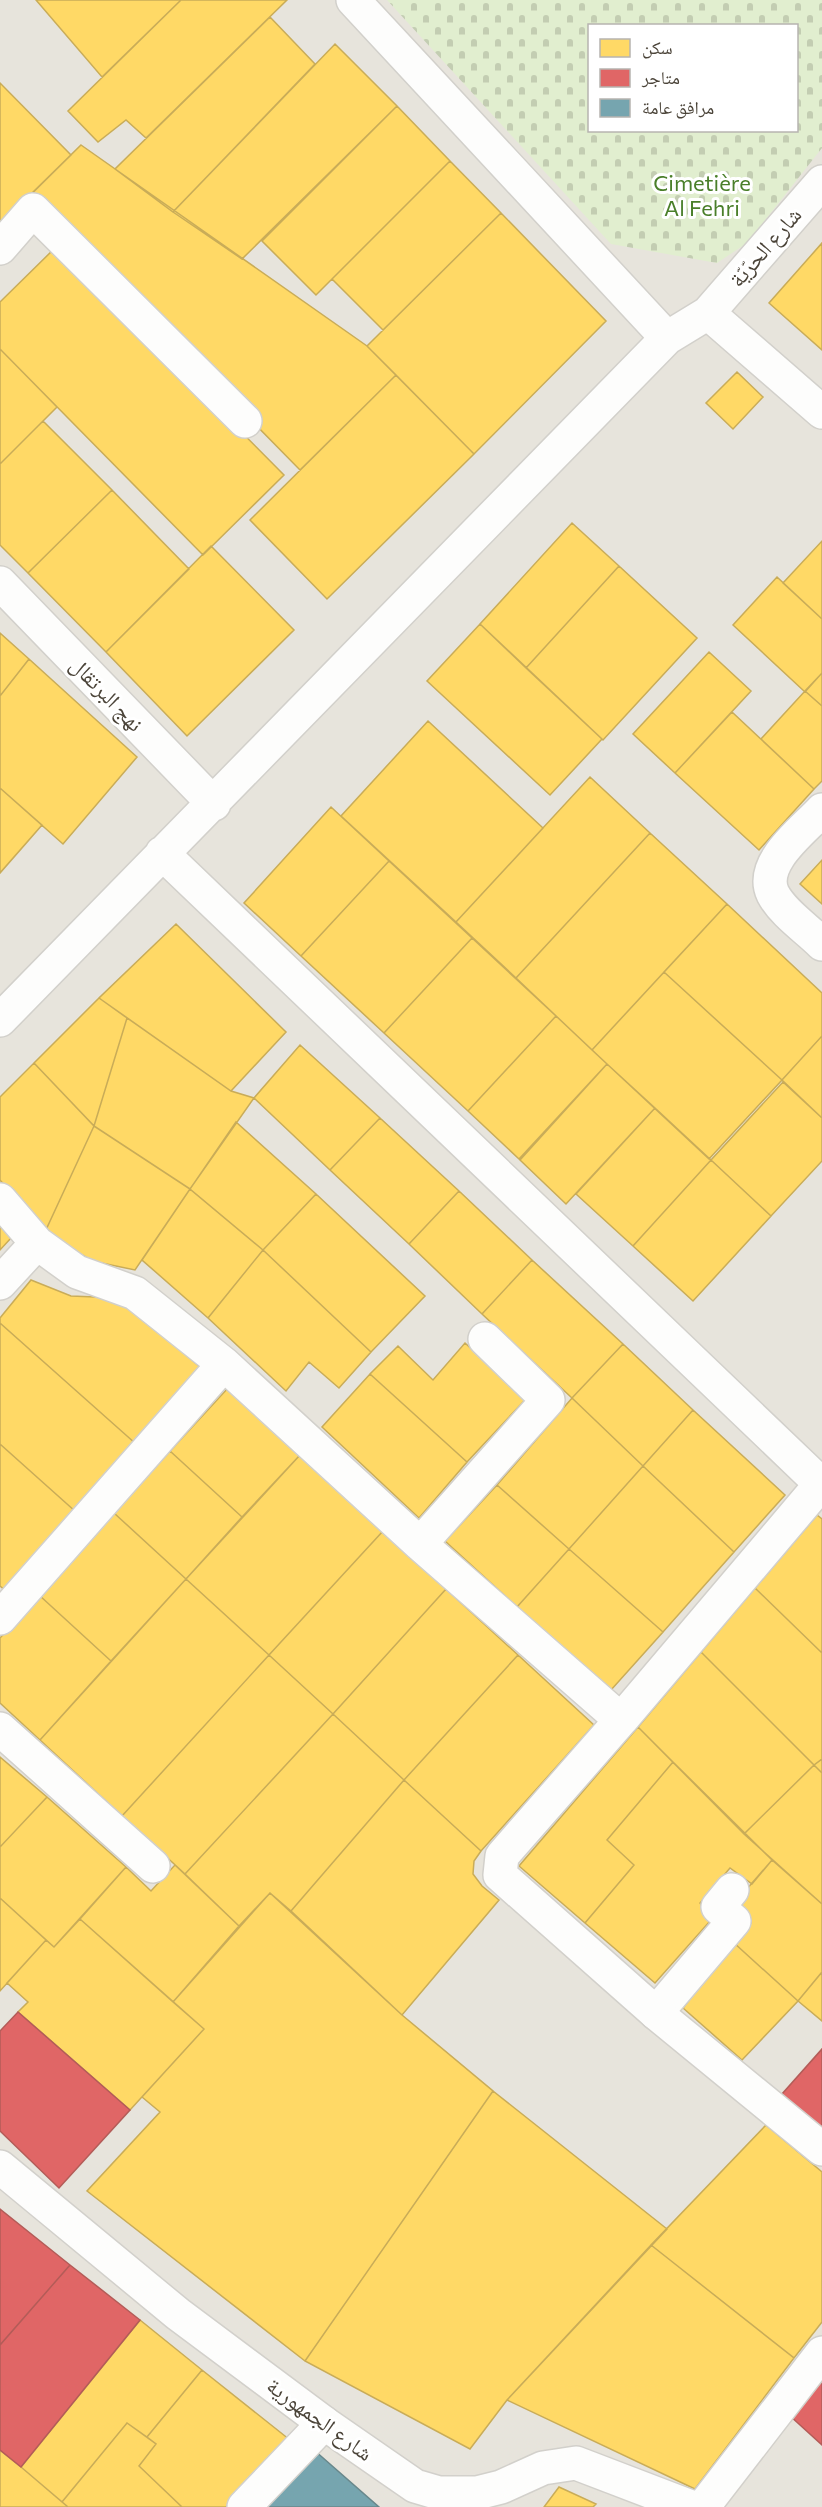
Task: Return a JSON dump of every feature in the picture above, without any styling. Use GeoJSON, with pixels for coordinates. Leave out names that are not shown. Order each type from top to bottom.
{"type":"FeatureCollection","features":[{"type":"Feature","properties":{"kind":"street"},"geometry":{"type":"LineString","coordinates":[[353,0],[667,338]]}},
{"type":"Feature","properties":{"kind":"street","name":"شارع الحرّيّة"},"geometry":{"type":"LineString","coordinates":[[0,1020],[214,804],[667,338],[708,313],[822,182]]}},
{"type":"Feature","properties":{"kind":"street"},"geometry":{"type":"LineString","coordinates":[[0,248],[33,210],[245,421]]}},
{"type":"Feature","properties":{"kind":"street"},"geometry":{"type":"LineString","coordinates":[[708,313],[822,411]]}},
{"type":"Feature","properties":{"kind":"street","name":"نهج البرتقال"},"geometry":{"type":"LineString","coordinates":[[0,584],[214,804]]}},
{"type":"Feature","properties":{"kind":"street"},"geometry":{"type":"LineString","coordinates":[[822,810],[773,865],[770,878],[773,893],[822,944]]}},
{"type":"Feature","properties":{"kind":"street"},"geometry":{"type":"LineString","coordinates":[[162,854],[821,1485],[502,1856],[498,1870],[503,1879],[656,2013],[822,2149]]}},
{"type":"Feature","properties":{"kind":"street"},"geometry":{"type":"LineString","coordinates":[[0,1200],[37,1243],[77,1272],[135,1293],[224,1364],[420,1544],[621,1720]]}},
{"type":"Feature","properties":{"kind":"street"},"geometry":{"type":"LineString","coordinates":[[0,1283],[37,1243]]}},
{"type":"Feature","properties":{"kind":"street"},"geometry":{"type":"LineString","coordinates":[[420,1544],[548,1400],[485,1339]]}},
{"type":"Feature","properties":{"kind":"street"},"geometry":{"type":"LineString","coordinates":[[0,1618],[224,1364]]}},
{"type":"Feature","properties":{"kind":"street"},"geometry":{"type":"LineString","coordinates":[[0,1729],[153,1866]]}},
{"type":"Feature","properties":{"kind":"street"},"geometry":{"type":"LineString","coordinates":[[656,2013],[734,1921],[718,1907],[732,1890]]}},
{"type":"Feature","properties":{"kind":"street","name":"شارع الجمهورية"},"geometry":{"type":"LineString","coordinates":[[0,2167],[178,2314],[324,2423],[415,2486],[439,2493],[477,2493],[496,2497],[543,2468],[576,2463],[691,2507]]}},
{"type":"Feature","properties":{"kind":"street"},"geometry":{"type":"LineString","coordinates":[[703,2507],[822,2353]]}},
{"type":"Feature","properties":{"kind":"street"},"geometry":{"type":"LineString","coordinates":[[244,2507],[324,2423]]}},
{"type":"Feature","properties":{"kind":"shaded area"},"geometry":{"type":"Polygon","coordinates":[[[0,0],[822,0],[822,2507],[0,2507],[0,0]]]}},
{"type":"Feature","properties":{"kind":"green space","name":"Cimetière Al Fehri"},"geometry":{"type":"Polygon","coordinates":[[[387,0],[822,0],[822,148],[747,243],[717,263],[611,244],[387,0]]]}},
{"type":"Feature","properties":{"kind":"building: سكن"},"geometry":{"type":"Polygon","coordinates":[[[36,0],[181,0],[102,77],[36,0]]]}},
{"type":"Feature","properties":{"kind":"building: سكن"},"geometry":{"type":"Polygon","coordinates":[[[181,0],[287,0],[146,138],[126,120],[98,142],[68,111],[181,0]]]}},
{"type":"Feature","properties":{"kind":"building: سكن"},"geometry":{"type":"Polygon","coordinates":[[[270,17],[315,64],[173,212],[115,169],[270,17]]]}},
{"type":"Feature","properties":{"kind":"building: سكن"},"geometry":{"type":"Polygon","coordinates":[[[335,44],[397,106],[242,259],[173,212],[335,44]]]}},
{"type":"Feature","properties":{"kind":"building: سكن"},"geometry":{"type":"Polygon","coordinates":[[[0,83],[71,155],[0,225],[0,83]]]}},
{"type":"Feature","properties":{"kind":"building: سكن"},"geometry":{"type":"Polygon","coordinates":[[[397,106],[450,161],[316,295],[262,241],[397,106]]]}},
{"type":"Feature","properties":{"kind":"building: سكن"},"geometry":{"type":"Polygon","coordinates":[[[81,145],[367,346],[396,375],[300,470],[30,195],[81,145]]]}},
{"type":"Feature","properties":{"kind":"building: سكن"},"geometry":{"type":"Polygon","coordinates":[[[450,161],[501,213],[383,330],[332,279],[450,161]]]}},
{"type":"Feature","properties":{"kind":"building: سكن"},"geometry":{"type":"Polygon","coordinates":[[[501,213],[606,321],[474,454],[367,346],[501,213]]]}},
{"type":"Feature","properties":{"kind":"building: سكن"},"geometry":{"type":"Polygon","coordinates":[[[822,243],[822,350],[769,303],[822,243]]]}},
{"type":"Feature","properties":{"kind":"building: سكن"},"geometry":{"type":"Polygon","coordinates":[[[57,246],[284,475],[203,555],[0,349],[0,302],[57,246]]]}},
{"type":"Feature","properties":{"kind":"building: سكن"},"geometry":{"type":"Polygon","coordinates":[[[0,349],[57,407],[0,464],[0,349]]]}},
{"type":"Feature","properties":{"kind":"building: سكن"},"geometry":{"type":"Polygon","coordinates":[[[737,372],[763,397],[733,429],[706,403],[737,372]]]}},
{"type":"Feature","properties":{"kind":"building: سكن"},"geometry":{"type":"Polygon","coordinates":[[[396,375],[474,454],[327,599],[250,520],[396,375]]]}},
{"type":"Feature","properties":{"kind":"building: سكن"},"geometry":{"type":"Polygon","coordinates":[[[43,421],[112,490],[28,573],[0,545],[0,464],[43,421]]]}},
{"type":"Feature","properties":{"kind":"building: سكن"},"geometry":{"type":"Polygon","coordinates":[[[112,490],[189,569],[106,652],[28,573],[112,490]]]}},
{"type":"Feature","properties":{"kind":"building: سكن"},"geometry":{"type":"Polygon","coordinates":[[[572,523],[619,566],[526,668],[480,624],[572,523]]]}},
{"type":"Feature","properties":{"kind":"building: سكن"},"geometry":{"type":"Polygon","coordinates":[[[822,541],[822,619],[783,583],[822,541]]]}},
{"type":"Feature","properties":{"kind":"building: سكن"},"geometry":{"type":"Polygon","coordinates":[[[211,546],[294,630],[187,736],[106,652],[211,546]]]}},
{"type":"Feature","properties":{"kind":"building: سكن"},"geometry":{"type":"Polygon","coordinates":[[[619,566],[697,638],[603,740],[526,668],[619,566]]]}},
{"type":"Feature","properties":{"kind":"building: سكن"},"geometry":{"type":"Polygon","coordinates":[[[777,577],[822,619],[822,673],[805,692],[733,625],[777,577]]]}},
{"type":"Feature","properties":{"kind":"building: سكن"},"geometry":{"type":"Polygon","coordinates":[[[480,624],[602,739],[550,795],[427,681],[480,624]]]}},
{"type":"Feature","properties":{"kind":"building: سكن"},"geometry":{"type":"Polygon","coordinates":[[[0,633],[29,659],[0,696],[0,633]]]}},
{"type":"Feature","properties":{"kind":"building: سكن"},"geometry":{"type":"Polygon","coordinates":[[[709,652],[751,691],[675,773],[633,734],[709,652]]]}},
{"type":"Feature","properties":{"kind":"building: سكن"},"geometry":{"type":"Polygon","coordinates":[[[29,659],[137,757],[63,844],[0,788],[0,696],[29,659]]]}},
{"type":"Feature","properties":{"kind":"building: سكن"},"geometry":{"type":"Polygon","coordinates":[[[822,673],[822,706],[805,691],[822,673]]]}},
{"type":"Feature","properties":{"kind":"building: سكن"},"geometry":{"type":"Polygon","coordinates":[[[805,691],[822,706],[822,781],[814,789],[761,739],[805,691]]]}},
{"type":"Feature","properties":{"kind":"building: سكن"},"geometry":{"type":"Polygon","coordinates":[[[732,712],[814,789],[759,850],[675,773],[732,712]]]}},
{"type":"Feature","properties":{"kind":"building: سكن"},"geometry":{"type":"Polygon","coordinates":[[[428,721],[543,828],[456,922],[341,816],[428,721]]]}},
{"type":"Feature","properties":{"kind":"building: سكن"},"geometry":{"type":"Polygon","coordinates":[[[590,777],[650,833],[516,978],[456,922],[590,777]]]}},
{"type":"Feature","properties":{"kind":"building: سكن"},"geometry":{"type":"Polygon","coordinates":[[[0,788],[42,825],[0,873],[0,788]]]}},
{"type":"Feature","properties":{"kind":"building: سكن"},"geometry":{"type":"Polygon","coordinates":[[[331,807],[389,861],[301,956],[244,903],[331,807]]]}},
{"type":"Feature","properties":{"kind":"building: سكن"},"geometry":{"type":"Polygon","coordinates":[[[650,833],[727,904],[592,1050],[516,978],[650,833]]]}},
{"type":"Feature","properties":{"kind":"building: سكن"},"geometry":{"type":"Polygon","coordinates":[[[822,860],[822,904],[800,884],[822,860]]]}},
{"type":"Feature","properties":{"kind":"building: سكن"},"geometry":{"type":"Polygon","coordinates":[[[389,861],[472,938],[384,1033],[301,956],[389,861]]]}},
{"type":"Feature","properties":{"kind":"building: سكن"},"geometry":{"type":"Polygon","coordinates":[[[727,904],[822,993],[822,1036],[782,1080],[664,972],[727,904]]]}},
{"type":"Feature","properties":{"kind":"building: سكن"},"geometry":{"type":"Polygon","coordinates":[[[176,924],[286,1032],[231,1091],[99,998],[176,924]]]}},
{"type":"Feature","properties":{"kind":"building: سكن"},"geometry":{"type":"Polygon","coordinates":[[[472,938],[556,1016],[468,1111],[384,1033],[472,938]]]}},
{"type":"Feature","properties":{"kind":"building: سكن"},"geometry":{"type":"Polygon","coordinates":[[[664,972],[782,1080],[709,1159],[592,1050],[664,972]]]}},
{"type":"Feature","properties":{"kind":"building: سكن"},"geometry":{"type":"Polygon","coordinates":[[[99,998],[127,1018],[94,1126],[34,1063],[99,998]]]}},
{"type":"Feature","properties":{"kind":"building: سكن"},"geometry":{"type":"Polygon","coordinates":[[[556,1016],[607,1064],[519,1159],[468,1111],[556,1016]]]}},
{"type":"Feature","properties":{"kind":"building: سكن"},"geometry":{"type":"Polygon","coordinates":[[[127,1018],[231,1091],[254,1098],[190,1189],[94,1126],[127,1018]]]}},
{"type":"Feature","properties":{"kind":"building: سكن"},"geometry":{"type":"Polygon","coordinates":[[[822,1036],[822,1118],[782,1080],[822,1036]]]}},
{"type":"Feature","properties":{"kind":"building: سكن"},"geometry":{"type":"Polygon","coordinates":[[[300,1045],[380,1118],[330,1170],[254,1098],[300,1045]]]}},
{"type":"Feature","properties":{"kind":"building: سكن"},"geometry":{"type":"Polygon","coordinates":[[[34,1063],[94,1126],[45,1232],[0,1180],[0,1097],[34,1063]]]}},
{"type":"Feature","properties":{"kind":"building: سكن"},"geometry":{"type":"Polygon","coordinates":[[[607,1064],[655,1108],[566,1204],[520,1160],[607,1064]]]}},
{"type":"Feature","properties":{"kind":"building: سكن"},"geometry":{"type":"Polygon","coordinates":[[[783,1082],[822,1118],[822,1161],[771,1216],[711,1160],[783,1082]]]}},
{"type":"Feature","properties":{"kind":"building: سكن"},"geometry":{"type":"Polygon","coordinates":[[[655,1108],[711,1160],[633,1246],[576,1194],[655,1108]]]}},
{"type":"Feature","properties":{"kind":"building: سكن"},"geometry":{"type":"Polygon","coordinates":[[[380,1118],[459,1191],[409,1244],[330,1170],[380,1118]]]}},
{"type":"Feature","properties":{"kind":"building: سكن"},"geometry":{"type":"Polygon","coordinates":[[[236,1122],[316,1194],[263,1250],[190,1189],[236,1122]]]}},
{"type":"Feature","properties":{"kind":"building: سكن"},"geometry":{"type":"Polygon","coordinates":[[[94,1126],[190,1189],[135,1270],[92,1261],[45,1232],[94,1126]]]}},
{"type":"Feature","properties":{"kind":"building: سكن"},"geometry":{"type":"Polygon","coordinates":[[[711,1160],[771,1216],[693,1301],[633,1246],[711,1160]]]}},
{"type":"Feature","properties":{"kind":"building: سكن"},"geometry":{"type":"Polygon","coordinates":[[[190,1189],[263,1250],[208,1318],[142,1260],[190,1189]]]}},
{"type":"Feature","properties":{"kind":"building: سكن"},"geometry":{"type":"Polygon","coordinates":[[[459,1191],[532,1260],[482,1314],[409,1244],[459,1191]]]}},
{"type":"Feature","properties":{"kind":"building: سكن"},"geometry":{"type":"Polygon","coordinates":[[[316,1194],[425,1296],[371,1352],[263,1250],[316,1194]]]}},
{"type":"Feature","properties":{"kind":"building: سكن"},"geometry":{"type":"Polygon","coordinates":[[[0,1226],[11,1238],[0,1250],[0,1226]]]}},
{"type":"Feature","properties":{"kind":"building: سكن"},"geometry":{"type":"Polygon","coordinates":[[[263,1250],[371,1352],[339,1388],[309,1362],[286,1391],[208,1318],[263,1250]]]}},
{"type":"Feature","properties":{"kind":"building: سكن"},"geometry":{"type":"Polygon","coordinates":[[[532,1260],[623,1344],[572,1398],[482,1314],[532,1260]]]}},
{"type":"Feature","properties":{"kind":"building: سكن"},"geometry":{"type":"Polygon","coordinates":[[[31,1280],[71,1296],[120,1298],[200,1367],[136,1444],[0,1323],[0,1318],[31,1280]]]}},
{"type":"Feature","properties":{"kind":"building: سكن"},"geometry":{"type":"Polygon","coordinates":[[[0,1323],[136,1444],[76,1512],[0,1444],[0,1323]]]}},
{"type":"Feature","properties":{"kind":"building: سكن"},"geometry":{"type":"Polygon","coordinates":[[[465,1343],[526,1399],[467,1462],[370,1374],[398,1346],[433,1380],[465,1343]]]}},
{"type":"Feature","properties":{"kind":"building: سكن"},"geometry":{"type":"Polygon","coordinates":[[[623,1344],[693,1410],[643,1466],[572,1398],[623,1344]]]}},
{"type":"Feature","properties":{"kind":"building: سكن"},"geometry":{"type":"Polygon","coordinates":[[[370,1374],[467,1462],[419,1518],[322,1427],[370,1374]]]}},
{"type":"Feature","properties":{"kind":"building: سكن"},"geometry":{"type":"Polygon","coordinates":[[[228,1388],[300,1455],[242,1517],[170,1451],[228,1388]]]}},
{"type":"Feature","properties":{"kind":"building: سكن"},"geometry":{"type":"Polygon","coordinates":[[[572,1398],[643,1466],[569,1549],[497,1485],[572,1398]]]}},
{"type":"Feature","properties":{"kind":"building: سكن"},"geometry":{"type":"Polygon","coordinates":[[[693,1410],[785,1495],[734,1552],[643,1466],[693,1410]]]}},
{"type":"Feature","properties":{"kind":"building: سكن"},"geometry":{"type":"Polygon","coordinates":[[[0,1444],[76,1512],[6,1591],[0,1586],[0,1444]]]}},
{"type":"Feature","properties":{"kind":"building: سكن"},"geometry":{"type":"Polygon","coordinates":[[[170,1451],[242,1517],[186,1579],[114,1513],[170,1451]]]}},
{"type":"Feature","properties":{"kind":"building: سكن"},"geometry":{"type":"Polygon","coordinates":[[[300,1455],[383,1531],[269,1655],[186,1579],[300,1455]]]}},
{"type":"Feature","properties":{"kind":"building: سكن"},"geometry":{"type":"Polygon","coordinates":[[[643,1466],[734,1552],[663,1632],[569,1549],[643,1466]]]}},
{"type":"Feature","properties":{"kind":"building: سكن"},"geometry":{"type":"Polygon","coordinates":[[[497,1485],[569,1549],[517,1607],[445,1541],[497,1485]]]}},
{"type":"Feature","properties":{"kind":"building: سكن"},"geometry":{"type":"Polygon","coordinates":[[[114,1513],[186,1579],[111,1661],[39,1595],[114,1513]]]}},
{"type":"Feature","properties":{"kind":"building: سكن"},"geometry":{"type":"Polygon","coordinates":[[[817,1515],[822,1519],[822,1653],[755,1588],[817,1515]]]}},
{"type":"Feature","properties":{"kind":"building: سكن"},"geometry":{"type":"Polygon","coordinates":[[[383,1531],[446,1589],[333,1714],[269,1655],[383,1531]]]}},
{"type":"Feature","properties":{"kind":"building: سكن"},"geometry":{"type":"Polygon","coordinates":[[[569,1549],[663,1632],[611,1690],[517,1607],[569,1549]]]}},
{"type":"Feature","properties":{"kind":"building: سكن"},"geometry":{"type":"Polygon","coordinates":[[[186,1579],[269,1655],[122,1816],[40,1740],[186,1579]]]}},
{"type":"Feature","properties":{"kind":"building: سكن"},"geometry":{"type":"Polygon","coordinates":[[[755,1588],[822,1653],[822,1759],[814,1765],[701,1652],[755,1588]]]}},
{"type":"Feature","properties":{"kind":"building: سكن"},"geometry":{"type":"Polygon","coordinates":[[[446,1589],[518,1655],[404,1780],[333,1714],[446,1589]]]}},
{"type":"Feature","properties":{"kind":"building: سكن"},"geometry":{"type":"Polygon","coordinates":[[[39,1595],[111,1661],[40,1740],[0,1703],[0,1638],[39,1595]]]}},
{"type":"Feature","properties":{"kind":"building: سكن"},"geometry":{"type":"Polygon","coordinates":[[[701,1652],[814,1765],[744,1834],[638,1727],[701,1652]]]}},
{"type":"Feature","properties":{"kind":"building: سكن"},"geometry":{"type":"Polygon","coordinates":[[[269,1655],[333,1714],[185,1874],[122,1816],[269,1655]]]}},
{"type":"Feature","properties":{"kind":"building: سكن"},"geometry":{"type":"Polygon","coordinates":[[[518,1655],[594,1725],[481,1851],[404,1780],[518,1655]]]}},
{"type":"Feature","properties":{"kind":"building: سكن"},"geometry":{"type":"Polygon","coordinates":[[[333,1714],[404,1780],[291,1911],[270,1893],[239,1926],[185,1874],[333,1714]]]}},
{"type":"Feature","properties":{"kind":"building: سكن"},"geometry":{"type":"Polygon","coordinates":[[[638,1727],[673,1762],[607,1840],[634,1865],[585,1923],[519,1866],[638,1727]]]}},
{"type":"Feature","properties":{"kind":"building: سكن"},"geometry":{"type":"Polygon","coordinates":[[[0,1757],[47,1797],[0,1847],[0,1757]]]}},
{"type":"Feature","properties":{"kind":"building: سكن"},"geometry":{"type":"Polygon","coordinates":[[[822,1759],[822,1773],[814,1765],[822,1759]]]}},
{"type":"Feature","properties":{"kind":"building: سكن"},"geometry":{"type":"Polygon","coordinates":[[[673,1762],[772,1860],[752,1884],[730,1868],[700,1903],[711,1920],[655,1983],[585,1923],[634,1865],[607,1840],[673,1762]]]}},
{"type":"Feature","properties":{"kind":"building: سكن"},"geometry":{"type":"Polygon","coordinates":[[[814,1765],[822,1773],[822,1904],[744,1834],[814,1765]]]}},
{"type":"Feature","properties":{"kind":"building: سكن"},"geometry":{"type":"Polygon","coordinates":[[[404,1780],[481,1851],[474,1861],[473,1874],[482,1886],[499,1900],[402,2015],[291,1911],[404,1780]]]}},
{"type":"Feature","properties":{"kind":"building: سكن"},"geometry":{"type":"Polygon","coordinates":[[[47,1797],[126,1867],[54,1947],[0,1898],[0,1847],[47,1797]]]}},
{"type":"Feature","properties":{"kind":"building: سكن"},"geometry":{"type":"Polygon","coordinates":[[[772,1860],[822,1904],[822,1972],[798,2001],[733,1942],[751,1923],[733,1905],[772,1860]]]}},
{"type":"Feature","properties":{"kind":"building: سكن"},"geometry":{"type":"Polygon","coordinates":[[[175,1865],[239,1926],[173,2002],[80,1919],[126,1867],[151,1891],[175,1865]]]}},
{"type":"Feature","properties":{"kind":"building: سكن"},"geometry":{"type":"Polygon","coordinates":[[[270,1893],[402,2015],[493,2091],[305,2361],[87,2191],[160,2112],[142,2097],[204,2029],[173,2002],[270,1893]]]}},
{"type":"Feature","properties":{"kind":"building: سكن"},"geometry":{"type":"Polygon","coordinates":[[[0,1898],[46,1940],[0,1991],[0,1898]]]}},
{"type":"Feature","properties":{"kind":"building: سكن"},"geometry":{"type":"Polygon","coordinates":[[[80,1919],[204,2029],[130,2110],[18,2012],[28,2002],[7,1983],[46,1940],[54,1947],[80,1919]]]}},
{"type":"Feature","properties":{"kind":"building: سكن"},"geometry":{"type":"Polygon","coordinates":[[[733,1942],[798,2001],[742,2060],[683,2008],[733,1942]]]}},
{"type":"Feature","properties":{"kind":"building: سكن"},"geometry":{"type":"Polygon","coordinates":[[[822,1972],[822,2021],[798,2001],[822,1972]]]}},
{"type":"Feature","properties":{"kind":"building: سكن"},"geometry":{"type":"Polygon","coordinates":[[[493,2091],[667,2229],[507,2400],[470,2449],[305,2361],[493,2091]]]}},
{"type":"Feature","properties":{"kind":"building: سكن"},"geometry":{"type":"Polygon","coordinates":[[[766,2125],[822,2172],[822,2322],[794,2358],[651,2245],[766,2125]]]}},
{"type":"Feature","properties":{"kind":"building: سكن"},"geometry":{"type":"Polygon","coordinates":[[[651,2245],[794,2358],[695,2489],[507,2400],[651,2245]]]}},
{"type":"Feature","properties":{"kind":"building: سكن"},"geometry":{"type":"Polygon","coordinates":[[[140,2320],[202,2370],[147,2437],[127,2423],[62,2502],[21,2467],[140,2320]]]}},
{"type":"Feature","properties":{"kind":"building: سكن"},"geometry":{"type":"Polygon","coordinates":[[[202,2370],[290,2440],[228,2507],[182,2507],[139,2466],[156,2444],[147,2437],[202,2370]]]}},
{"type":"Feature","properties":{"kind":"building: سكن"},"geometry":{"type":"Polygon","coordinates":[[[127,2423],[156,2444],[139,2466],[182,2507],[68,2507],[62,2502],[127,2423]]]}},
{"type":"Feature","properties":{"kind":"building: سكن"},"geometry":{"type":"Polygon","coordinates":[[[0,2450],[21,2467],[68,2507],[0,2507],[0,2450]]]}},
{"type":"Feature","properties":{"kind":"building: سكن"},"geometry":{"type":"Polygon","coordinates":[[[559,2487],[596,2504],[593,2507],[544,2507],[559,2487]]]}},
{"type":"Feature","properties":{"kind":"building: متاجر"},"geometry":{"type":"Polygon","coordinates":[[[18,2012],[130,2110],[59,2188],[0,2131],[0,2031],[18,2012]]]}},
{"type":"Feature","properties":{"kind":"building: متاجر"},"geometry":{"type":"Polygon","coordinates":[[[822,2049],[822,2129],[782,2094],[822,2049]]]}},
{"type":"Feature","properties":{"kind":"building: متاجر"},"geometry":{"type":"Polygon","coordinates":[[[0,2209],[70,2265],[0,2345],[0,2209]]]}},
{"type":"Feature","properties":{"kind":"building: متاجر"},"geometry":{"type":"Polygon","coordinates":[[[70,2265],[140,2320],[21,2467],[0,2450],[0,2345],[70,2265]]]}},
{"type":"Feature","properties":{"kind":"building: متاجر"},"geometry":{"type":"Polygon","coordinates":[[[822,2374],[822,2445],[789,2415],[822,2374]]]}},
{"type":"Feature","properties":{"kind":"building: مرافق عامة"},"geometry":{"type":"Polygon","coordinates":[[[314,2450],[379,2507],[260,2507],[314,2450]]]}}]}
